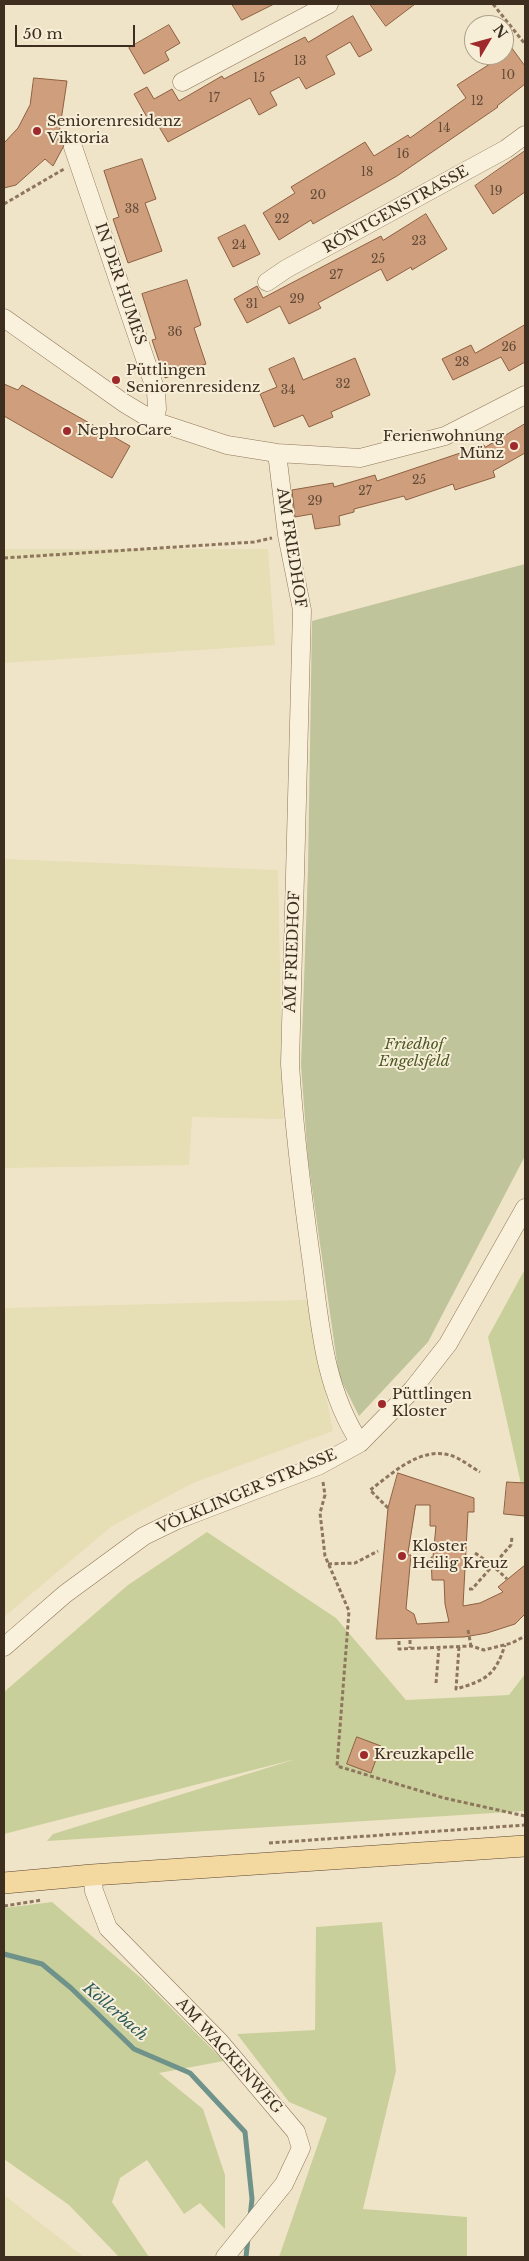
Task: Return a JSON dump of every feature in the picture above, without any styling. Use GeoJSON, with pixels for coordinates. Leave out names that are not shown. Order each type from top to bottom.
{"type":"FeatureCollection","features":[{"type":"Feature","properties":{"kind":"main road"},"geometry":{"type":"LineString","coordinates":[[4,1883],[92,1875],[525,1846]]}},
{"type":"Feature","properties":{"kind":"street"},"geometry":{"type":"LineString","coordinates":[[182,82],[329,4]]}},
{"type":"Feature","properties":{"kind":"street","name":"RÖNTGENSTRASSE"},"geometry":{"type":"LineString","coordinates":[[267,282],[286,269],[489,158],[525,135]]}},
{"type":"Feature","properties":{"kind":"street","name":"IN DER HUMES"},"geometry":{"type":"LineString","coordinates":[[76,154],[156,391],[157,408],[154,421]]}},
{"type":"Feature","properties":{"kind":"street"},"geometry":{"type":"LineString","coordinates":[[4,318],[124,403],[154,421],[227,445],[277,453],[360,458],[445,436],[525,394]]}},
{"type":"Feature","properties":{"kind":"street","name":"AM FRIEDHOF"},"geometry":{"type":"LineString","coordinates":[[277,453],[287,535],[302,610],[290,1064],[294,1138],[329,1378],[346,1421],[360,1444]]}},
{"type":"Feature","properties":{"kind":"street","name":"VÖLKLINGER STRASSE"},"geometry":{"type":"LineString","coordinates":[[4,1647],[65,1594],[144,1536],[177,1520],[318,1466],[360,1444],[412,1390],[448,1344],[525,1208]]}},
{"type":"Feature","properties":{"kind":"street","name":"AM WACKENWEG"},"geometry":{"type":"LineString","coordinates":[[92,1875],[94,1891],[108,1928],[220,2041],[296,2132],[301,2148],[284,2184],[230,2252]]}},
{"type":"Feature","properties":{"kind":"path"},"geometry":{"type":"LineString","coordinates":[[493,4],[525,44]]}},
{"type":"Feature","properties":{"kind":"path"},"geometry":{"type":"LineString","coordinates":[[4,204],[76,154]]}},
{"type":"Feature","properties":{"kind":"path"},"geometry":{"type":"LineString","coordinates":[[4,558],[254,542],[287,535]]}},
{"type":"Feature","properties":{"kind":"path"},"geometry":{"type":"LineString","coordinates":[[388,1508],[370,1490],[400,1467],[428,1453],[450,1455],[480,1472]]}},
{"type":"Feature","properties":{"kind":"path"},"geometry":{"type":"LineString","coordinates":[[322,1474],[325,1495],[320,1512],[325,1556],[349,1611],[337,1766],[444,1798],[525,1816]]}},
{"type":"Feature","properties":{"kind":"path"},"geometry":{"type":"LineString","coordinates":[[469,1590],[472,1589],[510,1545],[512,1537]]}},
{"type":"Feature","properties":{"kind":"path"},"geometry":{"type":"LineString","coordinates":[[328,1564],[354,1563],[378,1551]]}},
{"type":"Feature","properties":{"kind":"path"},"geometry":{"type":"LineString","coordinates":[[475,1553],[507,1579]]}},
{"type":"Feature","properties":{"kind":"path"},"geometry":{"type":"LineString","coordinates":[[468,1630],[471,1646]]}},
{"type":"Feature","properties":{"kind":"path"},"geometry":{"type":"LineString","coordinates":[[399,1641],[399,1649],[471,1646],[484,1650],[505,1645],[525,1636]]}},
{"type":"Feature","properties":{"kind":"path"},"geometry":{"type":"LineString","coordinates":[[410,1640],[410,1648]]}},
{"type":"Feature","properties":{"kind":"path"},"geometry":{"type":"LineString","coordinates":[[459,1647],[456,1689],[476,1683],[491,1675],[500,1662],[505,1645]]}},
{"type":"Feature","properties":{"kind":"path"},"geometry":{"type":"LineString","coordinates":[[436,1683],[439,1647]]}},
{"type":"Feature","properties":{"kind":"path"},"geometry":{"type":"LineString","coordinates":[[264,1843],[525,1825]]}},
{"type":"Feature","properties":{"kind":"shaded area"},"geometry":{"type":"Polygon","coordinates":[[[4,549],[268,549],[275,645],[4,663],[4,549]]]}},
{"type":"Feature","properties":{"kind":"shaded area"},"geometry":{"type":"Polygon","coordinates":[[[4,859],[278,870],[283,1119],[192,1117],[189,1165],[4,1168],[4,859]]]}},
{"type":"Feature","properties":{"kind":"shaded area"},"geometry":{"type":"Polygon","coordinates":[[[307,1300],[333,1431],[193,1483],[112,1526],[4,1617],[4,1308],[307,1300]]]}},
{"type":"Feature","properties":{"kind":"shaded area"},"geometry":{"type":"Polygon","coordinates":[[[4,2195],[84,2257],[4,2257],[4,2195]]]}},
{"type":"Feature","properties":{"kind":"green space","name":"Friedhof Engelsfeld"},"geometry":{"type":"Polygon","coordinates":[[[525,564],[525,1156],[428,1342],[359,1416],[339,1376],[308,1160],[301,1065],[308,869],[312,621],[525,564]]]}},
{"type":"Feature","properties":{"kind":"green space"},"geometry":{"type":"Polygon","coordinates":[[[525,1269],[525,1502],[488,1337],[525,1269]]]}},
{"type":"Feature","properties":{"kind":"green space"},"geometry":{"type":"Polygon","coordinates":[[[207,1532],[336,1618],[406,1700],[509,1695],[525,1674],[525,1811],[47,1841],[53,1834],[296,1759],[4,1834],[4,1692],[128,1585],[207,1532]]]}},
{"type":"Feature","properties":{"kind":"green space"},"geometry":{"type":"Polygon","coordinates":[[[52,1902],[142,1979],[224,2061],[159,2073],[203,2109],[225,2175],[225,2229],[200,2203],[184,2214],[147,2160],[120,2178],[112,2202],[149,2257],[119,2257],[69,2205],[4,2159],[4,1908],[52,1902]]]}},
{"type":"Feature","properties":{"kind":"green space"},"geometry":{"type":"Polygon","coordinates":[[[382,1922],[396,2071],[363,2209],[467,2217],[467,2257],[279,2257],[327,2118],[289,2102],[237,2034],[315,2030],[316,1927],[382,1922]]]}},
{"type":"Feature","properties":{"kind":"building"},"geometry":{"type":"Polygon","coordinates":[[[232,4],[274,4],[242,20],[232,4]]]}},
{"type":"Feature","properties":{"kind":"building"},"geometry":{"type":"Polygon","coordinates":[[[370,4],[415,4],[386,26],[370,4]]]}},
{"type":"Feature","properties":{"kind":"building"},"geometry":{"type":"Polygon","coordinates":[[[353,16],[372,50],[359,57],[350,42],[326,56],[335,74],[306,89],[299,77],[270,92],[277,105],[259,115],[250,98],[168,142],[158,125],[153,128],[134,94],[147,87],[154,99],[172,89],[179,101],[222,76],[224,79],[305,37],[308,42],[353,16]]]}},
{"type":"Feature","properties":{"kind":"building"},"geometry":{"type":"Polygon","coordinates":[[[169,25],[180,43],[165,52],[169,60],[144,74],[129,48],[169,25]]]}},
{"type":"Feature","properties":{"kind":"building"},"geometry":{"type":"Polygon","coordinates":[[[514,51],[525,66],[525,84],[498,107],[397,176],[313,224],[311,220],[279,240],[263,213],[295,193],[291,187],[365,142],[374,156],[408,135],[410,138],[466,98],[457,85],[488,65],[514,65],[514,51]]]}},
{"type":"Feature","properties":{"kind":"building","name":"Seniorenresidenz Viktoria"},"geometry":{"type":"Polygon","coordinates":[[[34,78],[67,81],[59,134],[68,138],[53,166],[45,159],[16,185],[4,188],[4,143],[18,128],[30,105],[34,78]]]}},
{"type":"Feature","properties":{"kind":"building"},"geometry":{"type":"Polygon","coordinates":[[[525,151],[525,192],[493,214],[475,186],[525,151]]]}},
{"type":"Feature","properties":{"kind":"building"},"geometry":{"type":"Polygon","coordinates":[[[142,159],[156,199],[145,203],[162,251],[128,263],[113,219],[119,217],[104,171],[142,159]]]}},
{"type":"Feature","properties":{"kind":"building"},"geometry":{"type":"Polygon","coordinates":[[[426,214],[447,249],[412,270],[411,267],[387,281],[381,269],[318,303],[321,308],[289,324],[280,306],[247,323],[234,299],[257,286],[263,298],[381,236],[383,240],[426,214]]]}},
{"type":"Feature","properties":{"kind":"building"},"geometry":{"type":"Polygon","coordinates":[[[245,225],[260,254],[233,267],[218,238],[245,225]]]}},
{"type":"Feature","properties":{"kind":"building"},"geometry":{"type":"Polygon","coordinates":[[[187,280],[201,325],[194,328],[206,364],[165,378],[152,340],[156,339],[142,294],[187,280]]]}},
{"type":"Feature","properties":{"kind":"building"},"geometry":{"type":"Polygon","coordinates":[[[525,325],[525,362],[509,371],[501,357],[453,380],[442,359],[471,345],[475,353],[525,325]]]}},
{"type":"Feature","properties":{"kind":"building"},"geometry":{"type":"Polygon","coordinates":[[[294,358],[303,380],[355,358],[370,395],[331,412],[333,417],[309,427],[303,415],[274,427],[260,394],[277,387],[269,369],[294,358]]]}},
{"type":"Feature","properties":{"kind":"building","name":"NephroCare"},"geometry":{"type":"Polygon","coordinates":[[[4,384],[18,390],[22,385],[130,446],[112,478],[4,416],[4,384]]]}},
{"type":"Feature","properties":{"kind":"building"},"geometry":{"type":"Polygon","coordinates":[[[525,424],[525,453],[493,471],[495,477],[455,490],[453,484],[406,500],[404,496],[354,509],[354,512],[339,516],[340,525],[315,529],[312,514],[295,517],[292,490],[333,483],[334,487],[375,475],[377,481],[484,445],[485,447],[525,424]]]}},
{"type":"Feature","properties":{"kind":"building","name":"Kloster Heilig Kreuz"},"geometry":{"type":"Polygon","coordinates":[[[398,1473],[474,1498],[474,1512],[468,1512],[463,1606],[480,1603],[503,1592],[498,1587],[525,1565],[525,1614],[515,1624],[487,1633],[464,1637],[376,1639],[388,1508],[398,1473]],[[416,1505],[408,1555],[411,1555],[406,1609],[414,1614],[417,1624],[449,1622],[445,1604],[444,1580],[432,1580],[431,1557],[433,1557],[436,1526],[430,1526],[430,1505],[416,1505]]]}},
{"type":"Feature","properties":{"kind":"building"},"geometry":{"type":"Polygon","coordinates":[[[507,1482],[525,1483],[525,1516],[504,1514],[507,1482]]]}},
{"type":"Feature","properties":{"kind":"building","name":"Kreuzkapelle"},"geometry":{"type":"Polygon","coordinates":[[[357,1737],[381,1746],[371,1773],[347,1764],[357,1737]]]}},
{"type":"Feature","properties":{"kind":"waterway","name":"Köllerbach"},"geometry":{"type":"LineString","coordinates":[[4,1954],[42,1964],[71,1988],[134,2049],[190,2073],[245,2132],[252,2199],[250,2217]]}},
{"type":"Feature","properties":{"kind":"waterway","name":"Köllerbach"},"geometry":{"type":"LineString","coordinates":[[246,2257],[248,2238]]}},
{"type":"Feature","properties":{"kind":"place","name":"Seniorenresidenz Viktoria"},"geometry":{"type":"Point","coordinates":[37,131]}},
{"type":"Feature","properties":{"kind":"place","name":"Püttlingen Seniorenresidenz"},"geometry":{"type":"Point","coordinates":[116,380]}},
{"type":"Feature","properties":{"kind":"place","name":"NephroCare"},"geometry":{"type":"Point","coordinates":[67,431]}},
{"type":"Feature","properties":{"kind":"place","name":"Ferienwohnung Münz"},"geometry":{"type":"Point","coordinates":[514,446]}},
{"type":"Feature","properties":{"kind":"place","name":"Püttlingen Kloster"},"geometry":{"type":"Point","coordinates":[382,1404]}},
{"type":"Feature","properties":{"kind":"place","name":"Kloster Heilig Kreuz"},"geometry":{"type":"Point","coordinates":[402,1556]}},
{"type":"Feature","properties":{"kind":"place","name":"Kreuzkapelle"},"geometry":{"type":"Point","coordinates":[364,1755]}}]}
